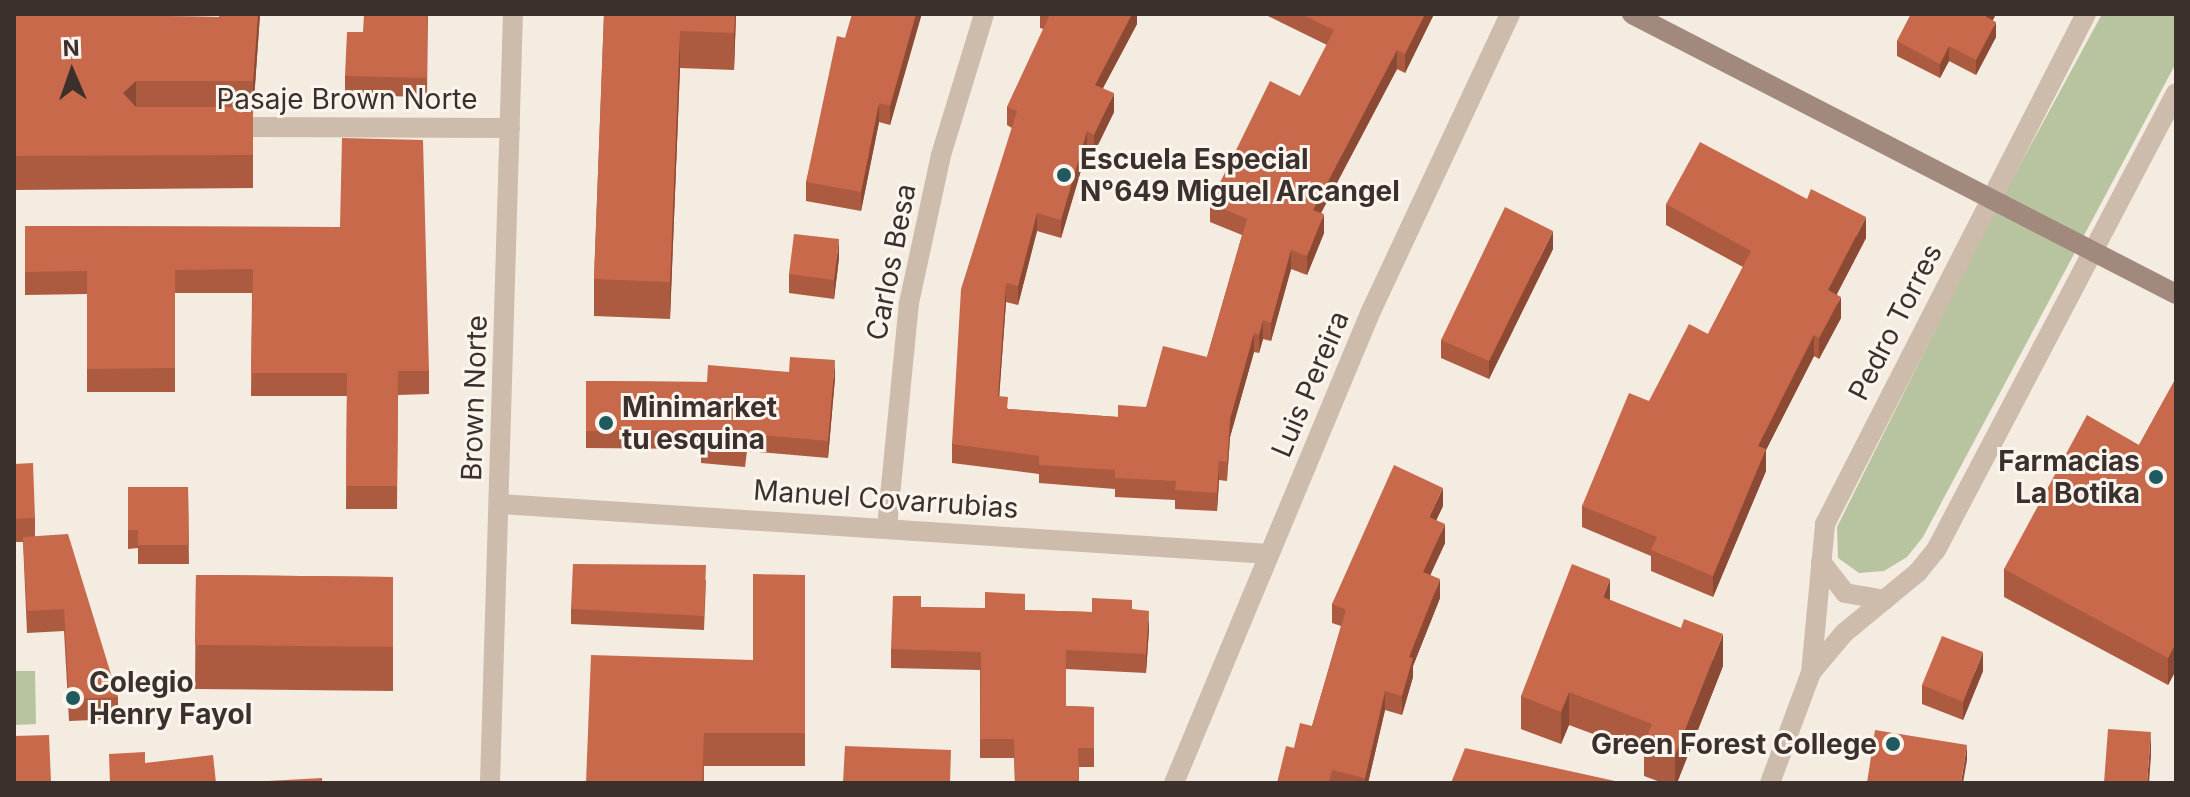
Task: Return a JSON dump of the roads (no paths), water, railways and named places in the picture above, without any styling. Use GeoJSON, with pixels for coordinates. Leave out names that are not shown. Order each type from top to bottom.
{"type":"FeatureCollection","features":[{"type":"Feature","properties":{"kind":"main road"},"geometry":{"type":"LineString","coordinates":[[1632,14],[1992,196],[2176,294]]}},
{"type":"Feature","properties":{"kind":"street","name":"Brown Norte"},"geometry":{"type":"LineString","coordinates":[[490,783],[513,14]]}},
{"type":"Feature","properties":{"kind":"street","name":"Carlos Besa"},"geometry":{"type":"LineString","coordinates":[[887,527],[897,391],[915,273],[941,155],[984,14]]}},
{"type":"Feature","properties":{"kind":"street","name":"Luis Pereira"},"geometry":{"type":"LineString","coordinates":[[1174,783],[1421,198],[1510,14]]}},
{"type":"Feature","properties":{"kind":"street","name":"Pedro Torres"},"geometry":{"type":"LineString","coordinates":[[1770,783],[1811,673],[1819,557],[1825,524],[2086,14]]}},
{"type":"Feature","properties":{"kind":"street","name":"Pedro Torres"},"geometry":{"type":"LineString","coordinates":[[1811,673],[1844,633],[1936,550],[2176,93]]}},
{"type":"Feature","properties":{"kind":"street","name":"Pasaje Brown Norte"},"geometry":{"type":"LineString","coordinates":[[199,127],[510,128]]}},
{"type":"Feature","properties":{"kind":"street","name":"Manuel Covarrubias"},"geometry":{"type":"LineString","coordinates":[[499,504],[1269,554]]}},
{"type":"Feature","properties":{"kind":"street"},"geometry":{"type":"LineString","coordinates":[[1819,557],[1833,584],[1845,593],[1884,600]]}},
{"type":"Feature","properties":{"kind":"place","name":"Escuela Especial N°649 Miguel Arcangel"},"geometry":{"type":"Point","coordinates":[1064,175]}},
{"type":"Feature","properties":{"kind":"place","name":"Minimarket tu esquina"},"geometry":{"type":"Point","coordinates":[606,423]}},
{"type":"Feature","properties":{"kind":"place","name":"Farmacias La Botika"},"geometry":{"type":"Point","coordinates":[2156,477]}},
{"type":"Feature","properties":{"kind":"place","name":"Colegio Henry Fayol"},"geometry":{"type":"Point","coordinates":[73,698]}},
{"type":"Feature","properties":{"kind":"place","name":"Green Forest College"},"geometry":{"type":"Point","coordinates":[1893,744]}}]}
